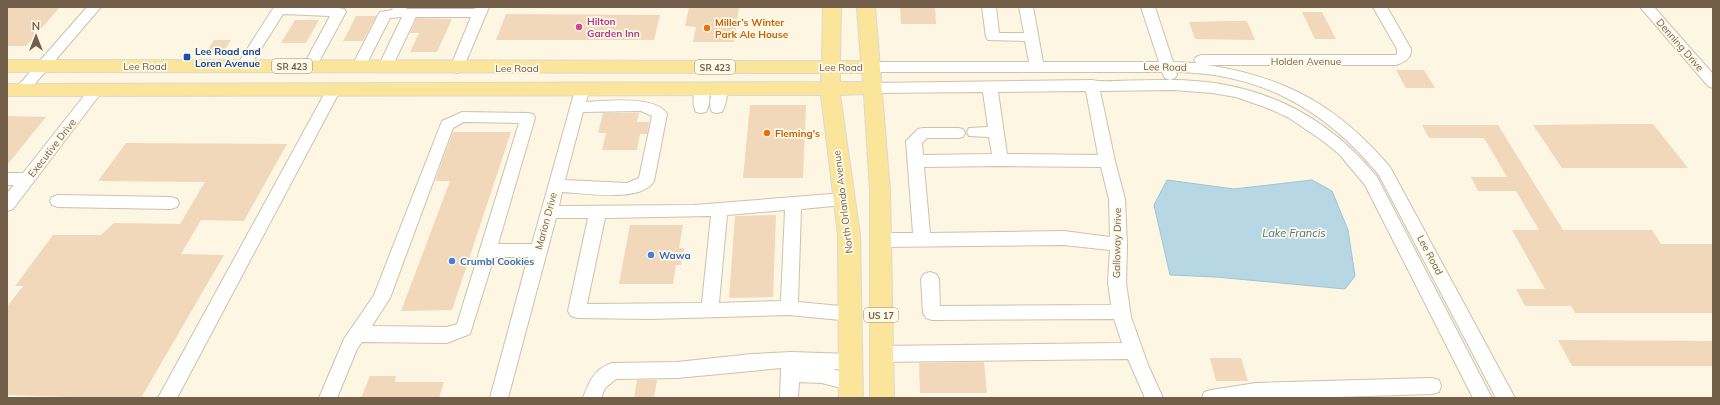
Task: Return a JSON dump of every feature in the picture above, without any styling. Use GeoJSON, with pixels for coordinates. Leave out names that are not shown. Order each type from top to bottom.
{"type":"FeatureCollection","features":[{"type":"Feature","properties":{"kind":"main road","name":"North Orlando Avenue"},"geometry":{"type":"LineString","coordinates":[[832,7],[829,67],[830,89],[849,235],[851,381]]}},
{"type":"Feature","properties":{"kind":"main road","name":"US 17"},"geometry":{"type":"LineString","coordinates":[[866,7],[880,191],[882,398]]}},
{"type":"Feature","properties":{"kind":"main road","name":"Lee Road"},"geometry":{"type":"LineString","coordinates":[[7,66],[244,66],[314,59],[359,66],[386,67],[829,67],[872,78]]}},
{"type":"Feature","properties":{"kind":"main road"},"geometry":{"type":"LineString","coordinates":[[403,89],[435,80],[457,68]]}},
{"type":"Feature","properties":{"kind":"main road","name":"Lee Road"},"geometry":{"type":"LineString","coordinates":[[15,90],[403,89],[579,98],[711,89],[830,89],[872,78]]}},
{"type":"Feature","properties":{"kind":"street"},"geometry":{"type":"LineString","coordinates":[[15,90],[44,66],[94,7]]}},
{"type":"Feature","properties":{"kind":"street"},"geometry":{"type":"LineString","coordinates":[[989,7],[993,37],[1031,37]]}},
{"type":"Feature","properties":{"kind":"street"},"geometry":{"type":"LineString","coordinates":[[1026,7],[1037,67]]}},
{"type":"Feature","properties":{"kind":"street"},"geometry":{"type":"LineString","coordinates":[[1148,7],[1173,85]]}},
{"type":"Feature","properties":{"kind":"street","name":"Holden Avenue"},"geometry":{"type":"LineString","coordinates":[[1201,60],[1386,61],[1402,57],[1405,53],[1404,49],[1380,7]]}},
{"type":"Feature","properties":{"kind":"street","name":"Denning Drive"},"geometry":{"type":"LineString","coordinates":[[1647,7],[1713,82]]}},
{"type":"Feature","properties":{"kind":"street"},"geometry":{"type":"LineString","coordinates":[[244,66],[280,9],[339,12],[314,59]]}},
{"type":"Feature","properties":{"kind":"street"},"geometry":{"type":"LineString","coordinates":[[359,66],[385,15],[403,11],[480,10],[457,68]]}},
{"type":"Feature","properties":{"kind":"street"},"geometry":{"type":"LineString","coordinates":[[386,67],[403,11]]}},
{"type":"Feature","properties":{"kind":"street","name":"Lee Road"},"geometry":{"type":"LineString","coordinates":[[872,78],[1037,67],[1167,67],[1203,69],[1229,73],[1260,81],[1310,104],[1333,118],[1356,138],[1371,152],[1385,171],[1506,398]]}},
{"type":"Feature","properties":{"kind":"street","name":"Lee Road"},"geometry":{"type":"LineString","coordinates":[[872,78],[990,87],[1173,85],[1210,88],[1244,94],[1266,101],[1292,113],[1317,128],[1358,163],[1371,181],[1483,398]]}},
{"type":"Feature","properties":{"kind":"street","name":"Galloway Drive"},"geometry":{"type":"LineString","coordinates":[[1092,85],[1107,161],[1117,199],[1119,245],[1117,283],[1121,312],[1134,351],[1154,398]]}},
{"type":"Feature","properties":{"kind":"street"},"geometry":{"type":"LineString","coordinates":[[990,87],[1000,160]]}},
{"type":"Feature","properties":{"kind":"street"},"geometry":{"type":"LineString","coordinates":[[167,398],[334,89]]}},
{"type":"Feature","properties":{"kind":"street"},"geometry":{"type":"LineString","coordinates":[[711,89],[717,108]]}},
{"type":"Feature","properties":{"kind":"street"},"geometry":{"type":"LineString","coordinates":[[701,108],[711,89]]}},
{"type":"Feature","properties":{"kind":"street","name":"Executive Drive"},"geometry":{"type":"LineString","coordinates":[[7,205],[96,90]]}},
{"type":"Feature","properties":{"kind":"street"},"geometry":{"type":"LineString","coordinates":[[555,186],[629,189],[646,182],[660,114],[643,106],[579,98]]}},
{"type":"Feature","properties":{"kind":"street","name":"Marion Drive"},"geometry":{"type":"LineString","coordinates":[[499,398],[579,98]]}},
{"type":"Feature","properties":{"kind":"street"},"geometry":{"type":"LineString","coordinates":[[328,398],[350,345],[357,334],[381,298],[447,125],[462,117],[528,118],[464,329],[447,335],[357,334]]}},
{"type":"Feature","properties":{"kind":"street"},"geometry":{"type":"LineString","coordinates":[[974,132],[997,132]]}},
{"type":"Feature","properties":{"kind":"street"},"geometry":{"type":"LineString","coordinates":[[922,240],[914,141],[923,133],[958,133]]}},
{"type":"Feature","properties":{"kind":"street"},"geometry":{"type":"LineString","coordinates":[[915,161],[1107,161]]}},
{"type":"Feature","properties":{"kind":"street"},"geometry":{"type":"LineString","coordinates":[[7,179],[27,180]]}},
{"type":"Feature","properties":{"kind":"street"},"geometry":{"type":"LineString","coordinates":[[548,212],[694,211],[844,199]]}},
{"type":"Feature","properties":{"kind":"street"},"geometry":{"type":"LineString","coordinates":[[58,201],[171,203]]}},
{"type":"Feature","properties":{"kind":"street"},"geometry":{"type":"LineString","coordinates":[[789,308],[793,202]]}},
{"type":"Feature","properties":{"kind":"street"},"geometry":{"type":"LineString","coordinates":[[710,310],[720,208]]}},
{"type":"Feature","properties":{"kind":"street"},"geometry":{"type":"LineString","coordinates":[[598,211],[577,311],[650,312],[789,308],[851,314]]}},
{"type":"Feature","properties":{"kind":"street"},"geometry":{"type":"LineString","coordinates":[[880,240],[1064,238],[1119,245]]}},
{"type":"Feature","properties":{"kind":"street"},"geometry":{"type":"LineString","coordinates":[[488,250],[538,251]]}},
{"type":"Feature","properties":{"kind":"street"},"geometry":{"type":"LineString","coordinates":[[1416,267],[1436,267]]}},
{"type":"Feature","properties":{"kind":"street"},"geometry":{"type":"LineString","coordinates":[[930,279],[932,313],[1121,312]]}},
{"type":"Feature","properties":{"kind":"street"},"geometry":{"type":"LineString","coordinates":[[881,354],[1134,351]]}},
{"type":"Feature","properties":{"kind":"street"},"geometry":{"type":"LineString","coordinates":[[592,398],[598,383],[612,371],[677,370],[752,362],[791,366],[822,375],[851,381]]}},
{"type":"Feature","properties":{"kind":"street"},"geometry":{"type":"LineString","coordinates":[[788,398],[791,366]]}},
{"type":"Feature","properties":{"kind":"street"},"geometry":{"type":"LineString","coordinates":[[1211,398],[1256,391],[1432,386]]}},
{"type":"Feature","properties":{"kind":"water","name":"Lake Francis"},"geometry":{"type":"Polygon","coordinates":[[[1167,180],[1234,189],[1312,180],[1332,191],[1348,230],[1355,276],[1345,289],[1216,277],[1170,275],[1154,205],[1167,180]]]}},
{"type":"Feature","properties":{"kind":"building"},"geometry":{"type":"Polygon","coordinates":[[[7,7],[60,7],[26,46],[7,46],[7,7]]]}},
{"type":"Feature","properties":{"kind":"building"},"geometry":{"type":"Polygon","coordinates":[[[689,7],[739,7],[734,42],[693,42],[696,27],[685,26],[689,7]]]}},
{"type":"Feature","properties":{"kind":"building"},"geometry":{"type":"Polygon","coordinates":[[[900,7],[935,7],[936,24],[901,24],[900,7]]]}},
{"type":"Feature","properties":{"kind":"building"},"geometry":{"type":"Polygon","coordinates":[[[1302,12],[1322,12],[1336,39],[1315,39],[1302,12]]]}},
{"type":"Feature","properties":{"kind":"building","name":"Hilton Garden Inn"},"geometry":{"type":"Polygon","coordinates":[[[506,14],[660,15],[654,40],[496,40],[506,14]]]}},
{"type":"Feature","properties":{"kind":"building"},"geometry":{"type":"Polygon","coordinates":[[[356,16],[376,16],[363,41],[343,41],[356,16]]]}},
{"type":"Feature","properties":{"kind":"building"},"geometry":{"type":"Polygon","coordinates":[[[417,18],[452,19],[437,52],[410,52],[419,33],[410,33],[417,18]]]}},
{"type":"Feature","properties":{"kind":"building"},"geometry":{"type":"Polygon","coordinates":[[[295,20],[319,20],[306,43],[281,43],[295,20]]]}},
{"type":"Feature","properties":{"kind":"building"},"geometry":{"type":"Polygon","coordinates":[[[1247,21],[1255,40],[1195,39],[1189,22],[1247,21]]]}},
{"type":"Feature","properties":{"kind":"building"},"geometry":{"type":"Polygon","coordinates":[[[214,40],[231,40],[222,54],[205,54],[214,40]]]}},
{"type":"Feature","properties":{"kind":"building"},"geometry":{"type":"Polygon","coordinates":[[[1396,70],[1424,70],[1435,88],[1406,88],[1396,70]]]}},
{"type":"Feature","properties":{"kind":"building"},"geometry":{"type":"Polygon","coordinates":[[[750,105],[806,105],[803,178],[743,178],[750,105]]]}},
{"type":"Feature","properties":{"kind":"building"},"geometry":{"type":"Polygon","coordinates":[[[603,113],[639,113],[637,122],[649,122],[647,134],[640,134],[637,150],[602,150],[606,133],[598,133],[603,113]]]}},
{"type":"Feature","properties":{"kind":"building"},"geometry":{"type":"Polygon","coordinates":[[[7,116],[46,117],[7,165],[7,116]]]}},
{"type":"Feature","properties":{"kind":"building"},"geometry":{"type":"Polygon","coordinates":[[[1653,124],[1688,168],[1562,168],[1533,125],[1653,124]]]}},
{"type":"Feature","properties":{"kind":"building"},"geometry":{"type":"Polygon","coordinates":[[[1422,125],[1498,125],[1563,230],[1652,230],[1661,244],[1713,244],[1713,313],[1575,313],[1571,306],[1525,306],[1516,289],[1545,289],[1512,230],[1539,230],[1516,191],[1478,191],[1471,177],[1507,177],[1484,138],[1429,138],[1422,125]]]}},
{"type":"Feature","properties":{"kind":"building"},"geometry":{"type":"Polygon","coordinates":[[[453,132],[511,132],[452,310],[401,311],[450,181],[435,181],[453,132]]]}},
{"type":"Feature","properties":{"kind":"building"},"geometry":{"type":"Polygon","coordinates":[[[126,143],[287,144],[244,221],[201,220],[181,254],[224,255],[141,398],[70,398],[71,397],[7,395],[7,307],[23,286],[15,286],[53,235],[101,235],[114,223],[180,224],[205,182],[98,181],[126,143]]]}},
{"type":"Feature","properties":{"kind":"building"},"geometry":{"type":"Polygon","coordinates":[[[776,215],[773,297],[729,298],[735,216],[776,215]]]}},
{"type":"Feature","properties":{"kind":"building"},"geometry":{"type":"Polygon","coordinates":[[[630,225],[683,225],[679,248],[684,248],[681,265],[676,265],[673,284],[619,284],[630,225]]]}},
{"type":"Feature","properties":{"kind":"building"},"geometry":{"type":"Polygon","coordinates":[[[1558,340],[1713,341],[1713,366],[1572,366],[1558,340]]]}},
{"type":"Feature","properties":{"kind":"building"},"geometry":{"type":"Polygon","coordinates":[[[1210,358],[1241,358],[1248,381],[1216,381],[1210,358]]]}},
{"type":"Feature","properties":{"kind":"building"},"geometry":{"type":"Polygon","coordinates":[[[984,362],[987,393],[920,393],[919,363],[984,362]]]}},
{"type":"Feature","properties":{"kind":"building"},"geometry":{"type":"Polygon","coordinates":[[[370,376],[396,376],[395,382],[444,382],[439,398],[361,398],[370,376]]]}},
{"type":"Feature","properties":{"kind":"building"},"geometry":{"type":"Polygon","coordinates":[[[637,380],[657,380],[654,398],[634,398],[637,380]]]}},
{"type":"Feature","properties":{"kind":"place","name":"Hilton Garden Inn"},"geometry":{"type":"Point","coordinates":[579,27]}},
{"type":"Feature","properties":{"kind":"place","name":"Miller’s Winter Park Ale House"},"geometry":{"type":"Point","coordinates":[707,28]}},
{"type":"Feature","properties":{"kind":"place","name":"Lee Road and Loren Avenue"},"geometry":{"type":"Point","coordinates":[187,57]}},
{"type":"Feature","properties":{"kind":"place","name":"Fleming's"},"geometry":{"type":"Point","coordinates":[767,133]}},
{"type":"Feature","properties":{"kind":"place","name":"Wawa"},"geometry":{"type":"Point","coordinates":[651,255]}},
{"type":"Feature","properties":{"kind":"place","name":"Crumbl Cookies"},"geometry":{"type":"Point","coordinates":[452,261]}}]}
